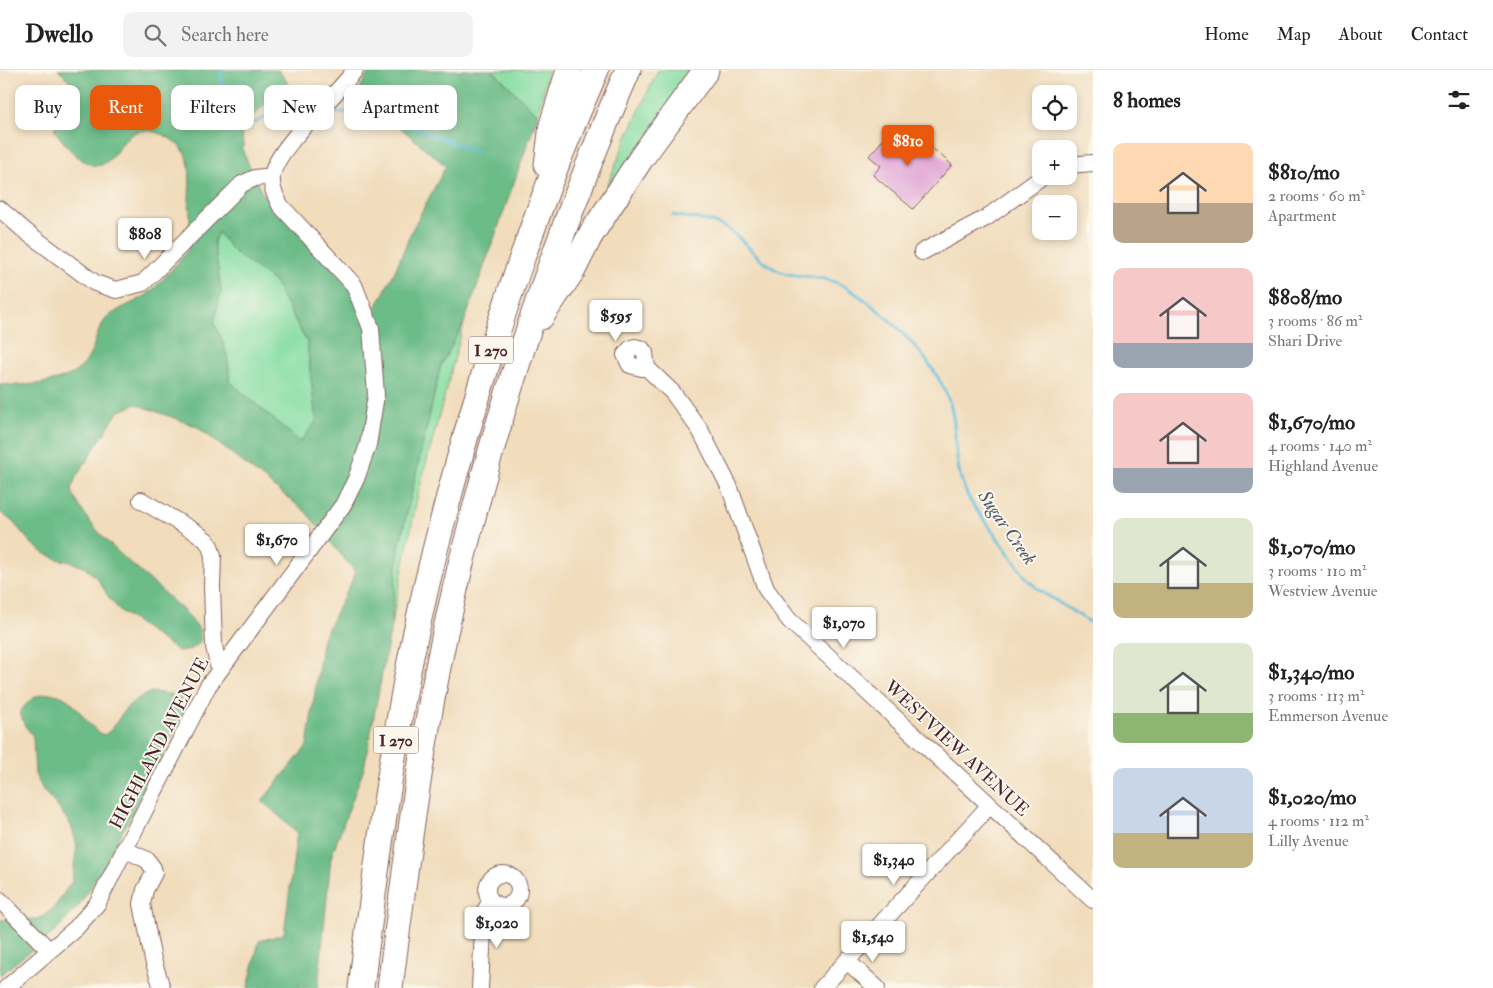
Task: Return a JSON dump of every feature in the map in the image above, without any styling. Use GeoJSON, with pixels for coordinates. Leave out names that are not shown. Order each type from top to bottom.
{"type":"FeatureCollection","features":[{"type":"Feature","properties":{"kind":"highway"},"geometry":{"type":"LineString","coordinates":[[540,207],[552,125],[570,70]]}},
{"type":"Feature","properties":{"kind":"highway","name":"I 270"},"geometry":{"type":"LineString","coordinates":[[362,988],[388,789],[409,670],[448,495],[488,358],[540,207],[596,70]]}},
{"type":"Feature","properties":{"kind":"highway","name":"I 270"},"geometry":{"type":"LineString","coordinates":[[390,988],[413,809],[443,643],[479,491],[524,342],[564,228],[628,70]]}},
{"type":"Feature","properties":{"kind":"highway"},"geometry":{"type":"LineString","coordinates":[[524,342],[573,270],[590,236],[642,157],[706,70]]}},
{"type":"Feature","properties":{"kind":"street"},"geometry":{"type":"LineString","coordinates":[[0,209],[25,231],[96,283],[116,290],[144,283],[242,184],[255,178],[272,176],[274,166],[279,158],[355,70]]}},
{"type":"Feature","properties":{"kind":"street"},"geometry":{"type":"LineString","coordinates":[[1077,164],[1093,163]]}},
{"type":"Feature","properties":{"kind":"street","name":"HIGHLAND AVENUE"},"geometry":{"type":"LineString","coordinates":[[6,988],[76,928],[97,904],[208,686],[343,505],[356,479],[368,444],[376,395],[371,328],[354,286],[280,205],[272,191],[272,176]]}},
{"type":"Feature","properties":{"kind":"street"},"geometry":{"type":"LineString","coordinates":[[922,252],[986,218],[1032,185]]}},
{"type":"Feature","properties":{"kind":"street","name":"WESTVIEW AVENUE"},"geometry":{"type":"LineString","coordinates":[[648,368],[673,393],[700,430],[728,486],[766,589],[789,620],[1093,900]]}},
{"type":"Feature","properties":{"kind":"street"},"geometry":{"type":"LineString","coordinates":[[141,500],[197,533],[210,546],[214,556],[212,586],[214,646],[219,670]]}},
{"type":"Feature","properties":{"kind":"street"},"geometry":{"type":"LineString","coordinates":[[822,988],[990,805]]}},
{"type":"Feature","properties":{"kind":"street"},"geometry":{"type":"LineString","coordinates":[[124,849],[147,860],[153,868],[154,873],[145,890],[142,904],[153,960],[162,988]]}},
{"type":"Feature","properties":{"kind":"street"},"geometry":{"type":"LineString","coordinates":[[0,900],[49,950]]}},
{"type":"Feature","properties":{"kind":"street"},"geometry":{"type":"LineString","coordinates":[[480,988],[484,912],[490,901]]}},
{"type":"Feature","properties":{"kind":"street"},"geometry":{"type":"LineString","coordinates":[[847,961],[877,988]]}},
{"type":"Feature","properties":{"kind":"green space"},"geometry":{"type":"Polygon","coordinates":[[[58,70],[278,70],[288,83],[286,85],[264,85],[264,105],[254,115],[254,85],[171,85],[171,130],[241,130],[244,154],[261,191],[376,308],[395,271],[413,228],[446,166],[403,130],[457,130],[457,85],[362,85],[370,70],[492,70],[538,115],[464,323],[441,365],[399,547],[390,632],[364,768],[331,857],[318,988],[248,988],[259,941],[284,934],[297,832],[262,801],[307,746],[323,638],[356,573],[305,511],[196,426],[136,404],[118,412],[76,477],[71,490],[79,506],[100,534],[194,622],[201,638],[197,645],[188,650],[178,651],[119,610],[97,578],[85,568],[44,553],[31,543],[13,522],[0,512],[0,384],[22,385],[48,382],[60,379],[80,368],[90,355],[100,328],[106,319],[149,293],[181,259],[189,245],[190,172],[188,160],[182,149],[171,139],[163,135],[156,132],[141,131],[130,135],[105,163],[98,166],[84,161],[69,149],[55,130],[80,130],[80,85],[71,84],[58,70]],[[218,232],[214,242],[221,291],[214,323],[226,351],[229,381],[300,442],[316,422],[307,342],[274,281],[234,252],[218,232]]]}},
{"type":"Feature","properties":{"kind":"green space"},"geometry":{"type":"Polygon","coordinates":[[[493,70],[548,70],[538,115],[493,70]]]}},
{"type":"Feature","properties":{"kind":"green space"},"geometry":{"type":"Polygon","coordinates":[[[658,70],[694,70],[599,206],[626,139],[658,70]]]}},
{"type":"Feature","properties":{"kind":"green space"},"geometry":{"type":"Polygon","coordinates":[[[217,231],[234,252],[274,281],[307,343],[316,422],[300,442],[229,381],[226,351],[214,323],[221,291],[214,242],[217,231]]]}},
{"type":"Feature","properties":{"kind":"green space"},"geometry":{"type":"Polygon","coordinates":[[[464,323],[418,494],[390,632],[399,547],[441,365],[464,323]]]}},
{"type":"Feature","properties":{"kind":"green space"},"geometry":{"type":"Polygon","coordinates":[[[151,692],[170,694],[185,700],[188,709],[100,873],[80,904],[57,930],[0,975],[0,920],[39,919],[53,909],[72,881],[77,845],[71,825],[43,790],[35,774],[33,736],[25,726],[20,712],[37,696],[55,694],[64,697],[89,724],[104,735],[113,728],[130,705],[151,692]]]}},
{"type":"Feature","properties":{"kind":"building"},"geometry":{"type":"Polygon","coordinates":[[[894,127],[910,142],[917,135],[952,165],[913,209],[873,175],[881,166],[869,156],[894,127]]]}},
{"type":"Feature","properties":{"kind":"waterway","name":"Sugar Creek"},"geometry":{"type":"LineString","coordinates":[[221,70],[221,87],[228,99],[254,123],[264,118]]}},
{"type":"Feature","properties":{"kind":"waterway","name":"Sugar Creek"},"geometry":{"type":"LineString","coordinates":[[334,114],[367,109],[477,152]]}},
{"type":"Feature","properties":{"kind":"waterway","name":"Sugar Creek"},"geometry":{"type":"LineString","coordinates":[[673,215],[711,222],[725,227],[762,260],[781,272],[827,280],[846,287],[878,310],[894,325],[924,358],[946,393],[954,422],[960,475],[972,503],[1027,579],[1039,590],[1093,624]]}}]}
